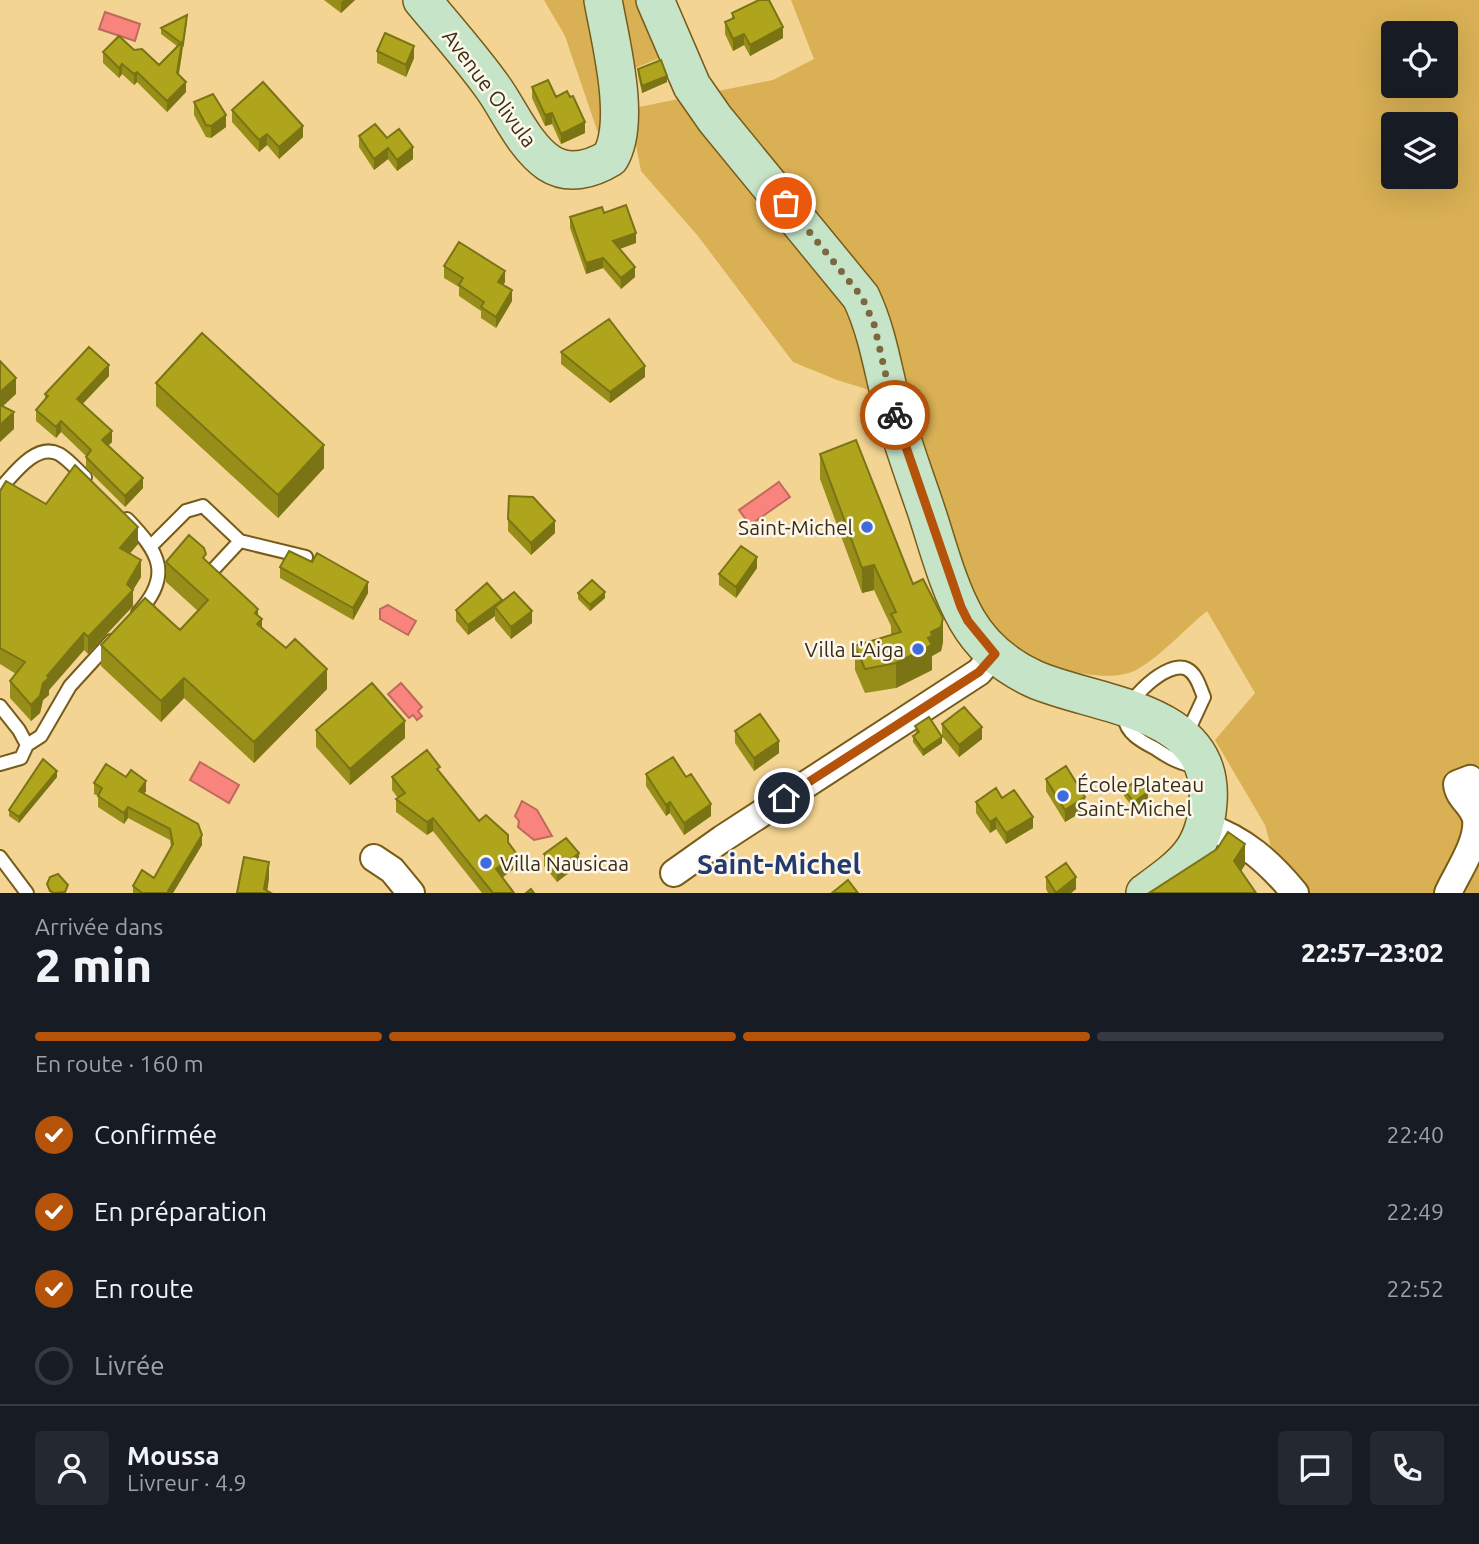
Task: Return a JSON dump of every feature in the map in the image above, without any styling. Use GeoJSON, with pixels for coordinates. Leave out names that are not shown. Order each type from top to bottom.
{"type":"FeatureCollection","features":[{"type":"Feature","properties":{"kind":"street","name":"Avenue Olivula"},"geometry":{"type":"LineString","coordinates":[[422,0],[492,86],[534,148],[549,162],[562,169],[578,170],[610,158],[619,139],[615,76],[603,0]]}},
{"type":"Feature","properties":{"kind":"street"},"geometry":{"type":"LineString","coordinates":[[655,0],[692,86],[715,119],[862,297],[874,324],[893,411],[949,575],[968,621],[995,654],[1035,679],[1128,708],[1194,752],[1209,794],[1206,827],[1198,848],[1145,893]]}},
{"type":"Feature","properties":{"kind":"street"},"geometry":{"type":"LineString","coordinates":[[674,873],[979,672],[995,654]]}},
{"type":"Feature","properties":{"kind":"street"},"geometry":{"type":"LineString","coordinates":[[1448,893],[1475,835],[1476,818],[1458,793],[1457,785],[1470,779],[1479,788]]}},
{"type":"Feature","properties":{"kind":"street"},"geometry":{"type":"LineString","coordinates":[[1206,827],[1249,847],[1295,893]]}},
{"type":"Feature","properties":{"kind":"street"},"geometry":{"type":"LineString","coordinates":[[374,858],[392,870],[411,893]]}},
{"type":"Feature","properties":{"kind":"lane"},"geometry":{"type":"LineString","coordinates":[[0,489],[22,465],[42,452],[58,453],[97,488]]}},
{"type":"Feature","properties":{"kind":"lane"},"geometry":{"type":"LineString","coordinates":[[152,545],[186,511],[203,506],[240,541],[306,557]]}},
{"type":"Feature","properties":{"kind":"lane"},"geometry":{"type":"LineString","coordinates":[[0,764],[21,758],[27,745],[41,736],[70,685],[156,594],[158,569],[152,545],[116,507]]}},
{"type":"Feature","properties":{"kind":"lane"},"geometry":{"type":"LineString","coordinates":[[213,570],[240,541]]}},
{"type":"Feature","properties":{"kind":"lane"},"geometry":{"type":"LineString","coordinates":[[1128,708],[1162,671],[1174,667],[1187,669],[1196,679],[1204,697],[1194,752]]}},
{"type":"Feature","properties":{"kind":"lane"},"geometry":{"type":"LineString","coordinates":[[0,706],[27,745]]}},
{"type":"Feature","properties":{"kind":"lane"},"geometry":{"type":"LineString","coordinates":[[0,857],[27,893]]}},
{"type":"Feature","properties":{"kind":"shaded area"},"geometry":{"type":"Polygon","coordinates":[[[544,0],[655,0],[675,52],[615,76],[616,149],[598,133],[565,36],[544,0]]]}},
{"type":"Feature","properties":{"kind":"shaded area"},"geometry":{"type":"Polygon","coordinates":[[[791,0],[1479,0],[1479,893],[1295,893],[1278,873],[1265,825],[1215,740],[1255,693],[1207,611],[1147,663],[1124,674],[1090,675],[1046,665],[1019,651],[1004,639],[971,592],[957,561],[902,400],[837,380],[793,362],[698,236],[641,171],[629,109],[773,80],[814,59],[791,0]]]}},
{"type":"Feature","properties":{"kind":"shaded area"},"geometry":{"type":"Polygon","coordinates":[[[105,12],[140,24],[135,41],[99,29],[105,12]]]}},
{"type":"Feature","properties":{"kind":"shaded area"},"geometry":{"type":"Polygon","coordinates":[[[779,482],[790,497],[750,525],[739,510],[779,482]]]}},
{"type":"Feature","properties":{"kind":"shaded area"},"geometry":{"type":"Polygon","coordinates":[[[388,605],[416,621],[408,635],[380,619],[380,609],[388,605]]]}},
{"type":"Feature","properties":{"kind":"shaded area"},"geometry":{"type":"Polygon","coordinates":[[[401,683],[422,707],[418,711],[422,716],[417,720],[413,715],[409,718],[388,694],[401,683]]]}},
{"type":"Feature","properties":{"kind":"shaded area"},"geometry":{"type":"Polygon","coordinates":[[[200,762],[239,785],[229,803],[190,780],[200,762]]]}},
{"type":"Feature","properties":{"kind":"shaded area"},"geometry":{"type":"Polygon","coordinates":[[[522,801],[537,810],[552,836],[534,840],[518,827],[519,821],[515,816],[522,801]]]}},
{"type":"Feature","properties":{"kind":"building"},"geometry":{"type":"Polygon","coordinates":[[[759,0],[769,0],[783,27],[750,45],[744,34],[733,39],[725,22],[734,18],[732,13],[759,0]]]}},
{"type":"Feature","properties":{"kind":"building"},"geometry":{"type":"Polygon","coordinates":[[[187,15],[183,44],[161,28],[187,15]]]}},
{"type":"Feature","properties":{"kind":"building"},"geometry":{"type":"Polygon","coordinates":[[[385,33],[414,46],[406,65],[377,51],[385,33]]]}},
{"type":"Feature","properties":{"kind":"building"},"geometry":{"type":"Polygon","coordinates":[[[119,36],[134,50],[142,49],[159,65],[182,42],[177,73],[186,82],[167,101],[137,72],[134,74],[122,64],[119,68],[103,52],[119,36]]]}},
{"type":"Feature","properties":{"kind":"building"},"geometry":{"type":"Polygon","coordinates":[[[661,60],[667,76],[642,86],[638,69],[661,60]]]}},
{"type":"Feature","properties":{"kind":"building"},"geometry":{"type":"Polygon","coordinates":[[[548,80],[556,97],[567,91],[570,97],[573,96],[585,122],[561,134],[552,113],[545,115],[532,87],[548,80]]]}},
{"type":"Feature","properties":{"kind":"building"},"geometry":{"type":"Polygon","coordinates":[[[263,82],[303,126],[279,147],[267,134],[259,140],[232,110],[263,82]]]}},
{"type":"Feature","properties":{"kind":"building"},"geometry":{"type":"Polygon","coordinates":[[[213,94],[226,115],[211,126],[206,125],[194,102],[213,94]]]}},
{"type":"Feature","properties":{"kind":"building"},"geometry":{"type":"Polygon","coordinates":[[[375,124],[387,138],[399,129],[413,147],[397,160],[388,148],[374,159],[359,136],[375,124]]]}},
{"type":"Feature","properties":{"kind":"building"},"geometry":{"type":"Polygon","coordinates":[[[626,205],[636,233],[613,241],[635,267],[621,278],[603,258],[586,263],[570,217],[602,207],[604,213],[626,205]]]}},
{"type":"Feature","properties":{"kind":"building"},"geometry":{"type":"Polygon","coordinates":[[[459,242],[505,271],[498,282],[512,290],[496,317],[481,307],[484,302],[459,285],[463,278],[444,266],[459,242]]]}},
{"type":"Feature","properties":{"kind":"building"},"geometry":{"type":"Polygon","coordinates":[[[609,319],[645,366],[610,392],[561,352],[609,319]]]}},
{"type":"Feature","properties":{"kind":"building"},"geometry":{"type":"Polygon","coordinates":[[[202,333],[324,445],[278,495],[156,383],[202,333]]]}},
{"type":"Feature","properties":{"kind":"building"},"geometry":{"type":"Polygon","coordinates":[[[89,347],[109,365],[77,399],[112,431],[102,440],[143,478],[125,496],[86,457],[91,450],[61,421],[56,427],[36,410],[48,396],[45,394],[89,347]]]}},
{"type":"Feature","properties":{"kind":"building"},"geometry":{"type":"Polygon","coordinates":[[[0,361],[16,378],[0,392],[0,361]]]}},
{"type":"Feature","properties":{"kind":"building"},"geometry":{"type":"Polygon","coordinates":[[[0,405],[14,412],[0,425],[0,405]]]}},
{"type":"Feature","properties":{"kind":"building"},"geometry":{"type":"Polygon","coordinates":[[[856,440],[913,584],[923,579],[943,618],[941,627],[931,632],[932,636],[928,638],[932,645],[896,663],[865,669],[855,646],[901,632],[891,614],[896,612],[874,565],[862,568],[820,454],[856,440]]]}},
{"type":"Feature","properties":{"kind":"building"},"geometry":{"type":"Polygon","coordinates":[[[75,465],[138,527],[120,548],[141,560],[127,584],[133,590],[88,637],[84,633],[47,676],[49,678],[43,683],[40,696],[31,705],[10,681],[25,662],[0,648],[0,491],[6,481],[46,504],[75,465]]]}},
{"type":"Feature","properties":{"kind":"building"},"geometry":{"type":"Polygon","coordinates":[[[509,496],[533,497],[555,521],[531,543],[508,519],[509,496]]]}},
{"type":"Feature","properties":{"kind":"building"},"geometry":{"type":"Polygon","coordinates":[[[189,535],[204,548],[206,554],[203,558],[258,609],[255,613],[262,619],[257,624],[286,648],[295,639],[327,669],[254,742],[184,678],[161,701],[101,645],[145,598],[180,630],[208,600],[166,562],[189,535]]]}},
{"type":"Feature","properties":{"kind":"building"},"geometry":{"type":"Polygon","coordinates":[[[741,546],[757,557],[736,587],[719,574],[741,546]]]}},
{"type":"Feature","properties":{"kind":"building"},"geometry":{"type":"Polygon","coordinates":[[[289,551],[312,562],[317,553],[368,582],[353,608],[280,567],[289,551]]]}},
{"type":"Feature","properties":{"kind":"building"},"geometry":{"type":"Polygon","coordinates":[[[592,580],[605,592],[590,605],[578,593],[592,580]]]}},
{"type":"Feature","properties":{"kind":"building"},"geometry":{"type":"Polygon","coordinates":[[[487,583],[502,600],[468,625],[456,610],[487,583]]]}},
{"type":"Feature","properties":{"kind":"building"},"geometry":{"type":"Polygon","coordinates":[[[514,592],[532,611],[511,627],[495,607],[514,592]]]}},
{"type":"Feature","properties":{"kind":"building"},"geometry":{"type":"Polygon","coordinates":[[[372,683],[405,721],[350,769],[316,730],[372,683]]]}},
{"type":"Feature","properties":{"kind":"building"},"geometry":{"type":"Polygon","coordinates":[[[964,707],[982,727],[959,745],[942,724],[964,707]]]}},
{"type":"Feature","properties":{"kind":"building"},"geometry":{"type":"Polygon","coordinates":[[[760,714],[779,741],[754,758],[735,731],[760,714]]]}},
{"type":"Feature","properties":{"kind":"building"},"geometry":{"type":"Polygon","coordinates":[[[929,717],[942,737],[923,750],[913,736],[919,732],[915,726],[929,717]]]}},
{"type":"Feature","properties":{"kind":"building"},"geometry":{"type":"Polygon","coordinates":[[[427,750],[440,767],[437,769],[479,821],[486,815],[508,835],[508,842],[516,853],[496,869],[514,893],[493,893],[433,818],[427,822],[396,799],[405,793],[392,777],[427,750]]]}},
{"type":"Feature","properties":{"kind":"building"},"geometry":{"type":"Polygon","coordinates":[[[673,757],[686,777],[691,774],[711,804],[684,823],[670,802],[666,805],[646,774],[673,757]]]}},
{"type":"Feature","properties":{"kind":"building"},"geometry":{"type":"Polygon","coordinates":[[[43,759],[57,771],[19,817],[9,810],[43,759]]]}},
{"type":"Feature","properties":{"kind":"building"},"geometry":{"type":"Polygon","coordinates":[[[106,764],[126,777],[131,770],[146,781],[139,791],[198,824],[202,835],[169,893],[142,893],[133,886],[142,870],[154,878],[173,844],[170,829],[128,807],[124,813],[98,796],[102,788],[94,783],[106,764]]]}},
{"type":"Feature","properties":{"kind":"building"},"geometry":{"type":"Polygon","coordinates":[[[1066,766],[1085,797],[1065,810],[1046,779],[1066,766]]]}},
{"type":"Feature","properties":{"kind":"building"},"geometry":{"type":"Polygon","coordinates":[[[1138,779],[1148,792],[1134,802],[1124,790],[1138,779]]]}},
{"type":"Feature","properties":{"kind":"building"},"geometry":{"type":"Polygon","coordinates":[[[996,788],[1002,798],[1014,790],[1033,817],[1006,833],[996,818],[990,822],[976,802],[996,788]]]}},
{"type":"Feature","properties":{"kind":"building"},"geometry":{"type":"Polygon","coordinates":[[[1228,832],[1245,844],[1234,861],[1256,893],[1149,893],[1217,849],[1228,832]]]}},
{"type":"Feature","properties":{"kind":"building"},"geometry":{"type":"Polygon","coordinates":[[[566,838],[579,853],[557,870],[544,854],[566,838]]]}},
{"type":"Feature","properties":{"kind":"building"},"geometry":{"type":"Polygon","coordinates":[[[244,857],[269,862],[264,889],[271,893],[237,893],[244,857]]]}},
{"type":"Feature","properties":{"kind":"building"},"geometry":{"type":"Polygon","coordinates":[[[1066,863],[1076,877],[1056,893],[1046,877],[1066,863]]]}},
{"type":"Feature","properties":{"kind":"building"},"geometry":{"type":"Polygon","coordinates":[[[58,874],[68,885],[65,892],[54,893],[47,884],[50,877],[58,874]]]}},
{"type":"Feature","properties":{"kind":"building"},"geometry":{"type":"Polygon","coordinates":[[[848,880],[858,893],[832,893],[848,880]]]}},
{"type":"Feature","properties":{"kind":"way so far"},"geometry":{"type":"LineString","coordinates":[[786,203],[862,297],[874,324],[895,415]]}},
{"type":"Feature","properties":{"kind":"place","name":"Saint-Michel"},"geometry":{"type":"Point","coordinates":[867,527]}},
{"type":"Feature","properties":{"kind":"place","name":"Villa L'Aiga"},"geometry":{"type":"Point","coordinates":[918,649]}},
{"type":"Feature","properties":{"kind":"place","name":"École Plateau Saint-Michel"},"geometry":{"type":"Point","coordinates":[1063,796]}},
{"type":"Feature","properties":{"kind":"place","name":"Villa Nausicaa"},"geometry":{"type":"Point","coordinates":[486,863]}},
{"type":"Feature","properties":{"kind":"district","name":"Saint-Michel"},"geometry":{"type":"Point","coordinates":[779,863]}},
{"type":"Feature","properties":{"kind":"route"},"geometry":{"type":"LineString","coordinates":[[784,798],[979,672],[995,654],[968,621],[961,607],[895,415]]}}]}
